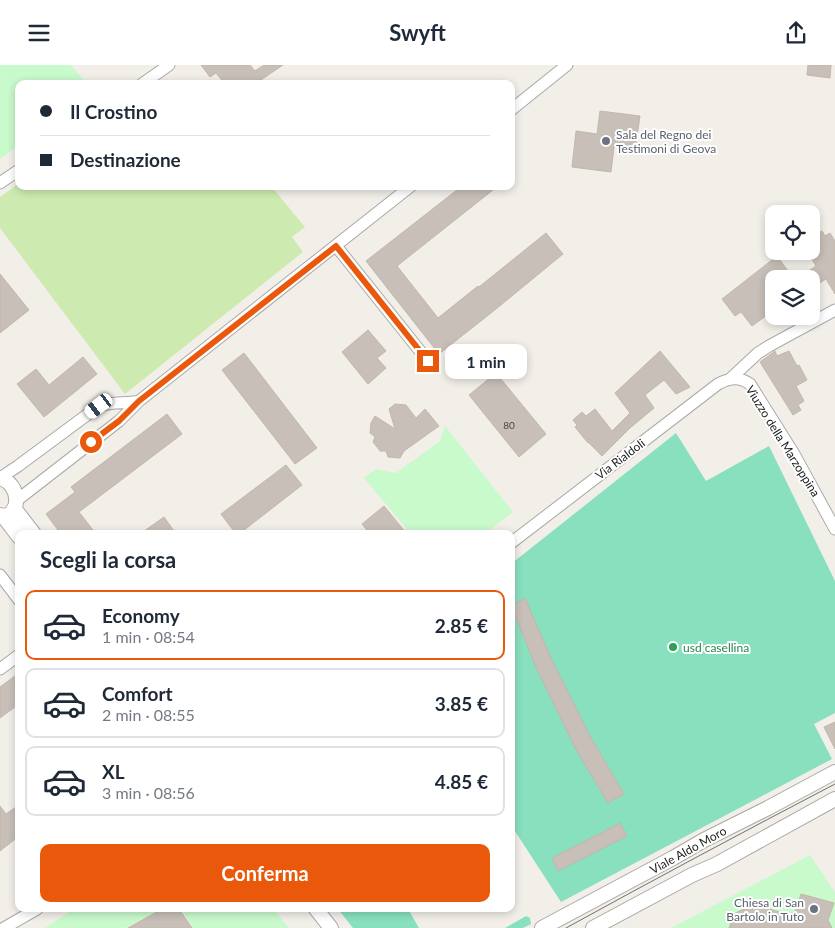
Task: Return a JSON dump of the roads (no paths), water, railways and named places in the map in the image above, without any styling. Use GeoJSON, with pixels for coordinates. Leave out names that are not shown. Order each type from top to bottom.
{"type":"FeatureCollection","features":[{"type":"Feature","properties":{"kind":"street"},"geometry":{"type":"LineString","coordinates":[[148,80],[169,65]]}},
{"type":"Feature","properties":{"kind":"street"},"geometry":{"type":"LineString","coordinates":[[515,107],[567,65]]}},
{"type":"Feature","properties":{"kind":"street"},"geometry":{"type":"LineString","coordinates":[[0,183],[15,173]]}},
{"type":"Feature","properties":{"kind":"street"},"geometry":{"type":"LineString","coordinates":[[8,510],[119,421],[139,401],[406,190]]}},
{"type":"Feature","properties":{"kind":"street"},"geometry":{"type":"LineString","coordinates":[[336,246],[428,361]]}},
{"type":"Feature","properties":{"kind":"street","name":"Via Rialdoli"},"geometry":{"type":"LineString","coordinates":[[515,540],[693,403],[730,379],[768,346],[835,310]]}},
{"type":"Feature","properties":{"kind":"street","name":"Viuzzo della Marzoppina"},"geometry":{"type":"LineString","coordinates":[[730,379],[745,380],[750,384],[794,454],[835,529]]}},
{"type":"Feature","properties":{"kind":"street"},"geometry":{"type":"LineString","coordinates":[[0,478],[99,406],[139,401]]}},
{"type":"Feature","properties":{"kind":"street"},"geometry":{"type":"LineString","coordinates":[[119,421],[122,412],[121,403]]}},
{"type":"Feature","properties":{"kind":"street"},"geometry":{"type":"LineString","coordinates":[[0,478],[8,481],[13,486],[16,495],[8,510]]}},
{"type":"Feature","properties":{"kind":"street"},"geometry":{"type":"LineString","coordinates":[[8,510],[30,530]]}},
{"type":"Feature","properties":{"kind":"street"},"geometry":{"type":"LineString","coordinates":[[8,510],[16,530]]}},
{"type":"Feature","properties":{"kind":"street"},"geometry":{"type":"LineString","coordinates":[[0,575],[15,595]]}},
{"type":"Feature","properties":{"kind":"street"},"geometry":{"type":"LineString","coordinates":[[0,669],[15,658]]}},
{"type":"Feature","properties":{"kind":"street","name":"Viale Aldo Moro"},"geometry":{"type":"LineString","coordinates":[[542,928],[835,771]]}},
{"type":"Feature","properties":{"kind":"street","name":"Viale Aldo Moro"},"geometry":{"type":"LineString","coordinates":[[593,928],[692,875],[717,864],[835,799]]}},
{"type":"Feature","properties":{"kind":"street"},"geometry":{"type":"LineString","coordinates":[[4,928],[32,912]]}},
{"type":"Feature","properties":{"kind":"street"},"geometry":{"type":"LineString","coordinates":[[318,912],[331,928]]}},
{"type":"Feature","properties":{"kind":"tram line"},"geometry":{"type":"LineString","coordinates":[[566,928],[835,784]]}},
{"type":"Feature","properties":{"kind":"place","name":"Sala del Regno dei Testimoni di Geova"},"geometry":{"type":"Point","coordinates":[606,141]}},
{"type":"Feature","properties":{"kind":"place","name":"usd casellina"},"geometry":{"type":"Point","coordinates":[673,647]}},
{"type":"Feature","properties":{"kind":"place","name":"Chiesa di San Bartolo in Tuto"},"geometry":{"type":"Point","coordinates":[814,909]}}]}
